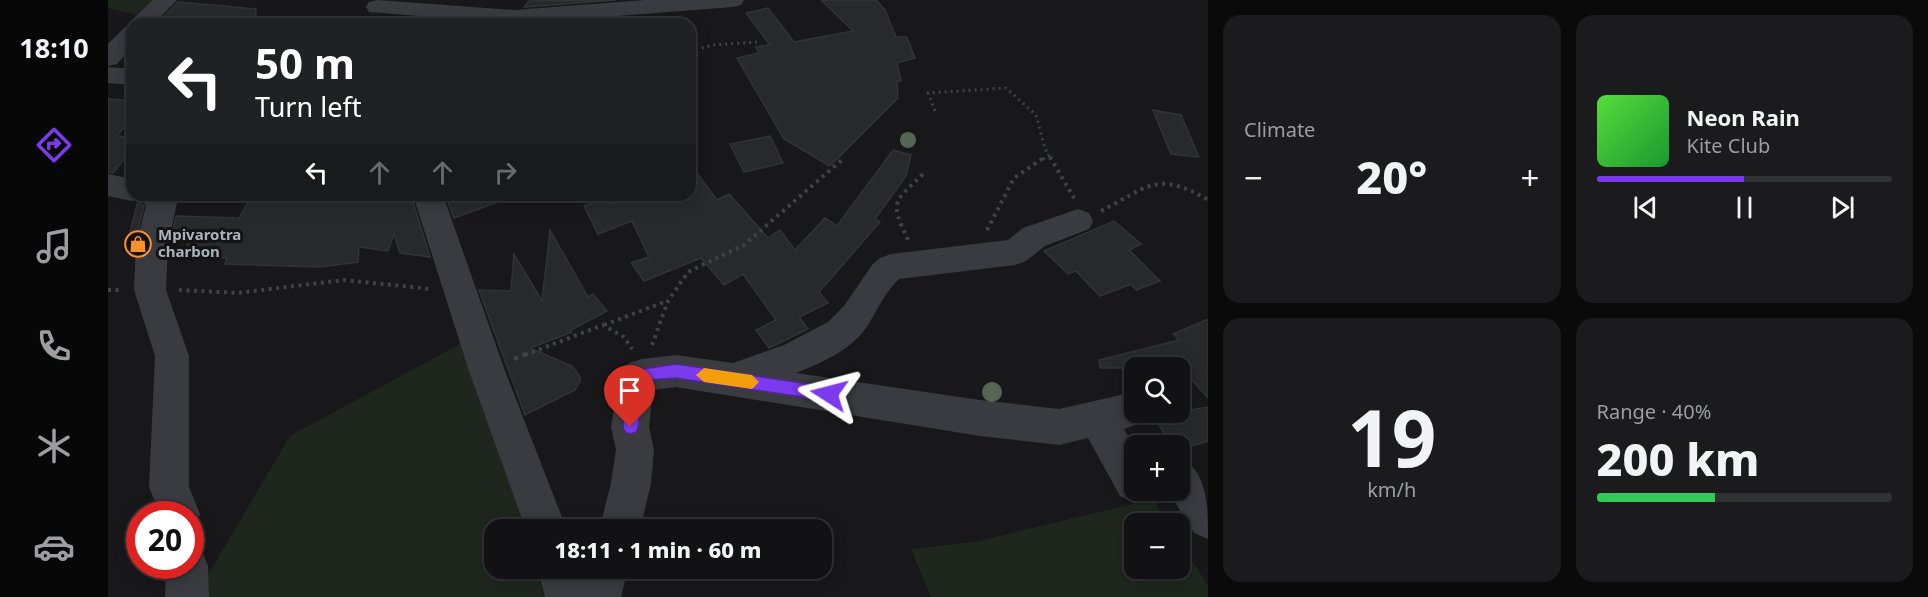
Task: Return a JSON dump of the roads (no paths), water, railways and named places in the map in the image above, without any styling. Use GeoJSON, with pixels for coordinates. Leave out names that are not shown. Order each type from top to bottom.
{"type":"FeatureCollection","features":[{"type":"Feature","properties":{"kind":"street"},"geometry":{"type":"LineString","coordinates":[[147,18],[166,0]]}},
{"type":"Feature","properties":{"kind":"street"},"geometry":{"type":"LineString","coordinates":[[377,10],[416,8],[515,17],[733,0]]}},
{"type":"Feature","properties":{"kind":"street"},"geometry":{"type":"LineString","coordinates":[[108,58],[126,39]]}},
{"type":"Feature","properties":{"kind":"street"},"geometry":{"type":"LineString","coordinates":[[108,75],[126,76]]}},
{"type":"Feature","properties":{"kind":"street"},"geometry":{"type":"LineString","coordinates":[[108,185],[126,189]]}},
{"type":"Feature","properties":{"kind":"street"},"geometry":{"type":"LineString","coordinates":[[160,201],[162,203],[153,244],[150,290],[172,356],[169,487],[175,501]]}},
{"type":"Feature","properties":{"kind":"street"},"geometry":{"type":"LineString","coordinates":[[430,201],[487,371],[543,519]]}},
{"type":"Feature","properties":{"kind":"street"},"geometry":{"type":"LineString","coordinates":[[733,379],[834,339],[852,321],[878,277],[891,267],[1015,252],[1034,237],[1078,221]]}},
{"type":"Feature","properties":{"kind":"street"},"geometry":{"type":"LineString","coordinates":[[622,519],[631,483],[635,450],[630,427],[636,385],[642,375],[676,371],[980,418],[1059,427],[1124,412]]}},
{"type":"Feature","properties":{"kind":"street"},"geometry":{"type":"LineString","coordinates":[[1098,419],[1124,464]]}},
{"type":"Feature","properties":{"kind":"street"},"geometry":{"type":"LineString","coordinates":[[1190,490],[1208,519]]}},
{"type":"Feature","properties":{"kind":"street"},"geometry":{"type":"LineString","coordinates":[[187,579],[187,597]]}},
{"type":"Feature","properties":{"kind":"street"},"geometry":{"type":"LineString","coordinates":[[561,579],[567,597]]}},
{"type":"Feature","properties":{"kind":"street"},"geometry":{"type":"LineString","coordinates":[[599,597],[604,579]]}},
{"type":"Feature","properties":{"kind":"place","name":"Mpivarotra charbon"},"geometry":{"type":"Point","coordinates":[138,244]}}]}
